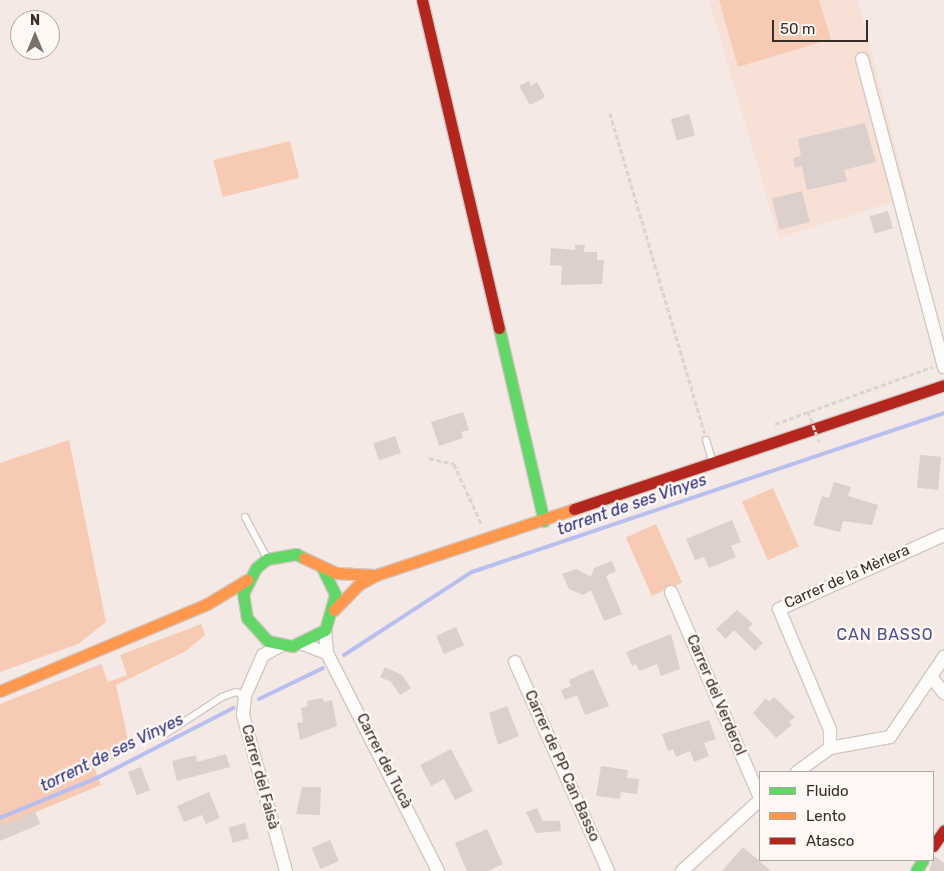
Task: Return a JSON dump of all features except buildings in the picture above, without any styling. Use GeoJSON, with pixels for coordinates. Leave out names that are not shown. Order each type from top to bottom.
{"type":"FeatureCollection","features":[{"type":"Feature","properties":{"kind":"main road"},"geometry":{"type":"LineString","coordinates":[[422,0],[544,521]]}},
{"type":"Feature","properties":{"kind":"main road"},"geometry":{"type":"LineString","coordinates":[[247,580],[243,592],[247,618],[255,631],[282,645],[303,644],[325,630],[334,610],[358,585],[376,575],[544,521],[944,385]]}},
{"type":"Feature","properties":{"kind":"main road"},"geometry":{"type":"LineString","coordinates":[[0,691],[207,604],[247,580],[267,559],[296,554],[346,576],[376,575]]}},
{"type":"Feature","properties":{"kind":"main road"},"geometry":{"type":"LineString","coordinates":[[322,567],[335,594],[334,610]]}},
{"type":"Feature","properties":{"kind":"main road"},"geometry":{"type":"LineString","coordinates":[[207,604],[247,618]]}},
{"type":"Feature","properties":{"kind":"main road"},"geometry":{"type":"LineString","coordinates":[[934,845],[944,830]]}},
{"type":"Feature","properties":{"kind":"street"},"geometry":{"type":"LineString","coordinates":[[862,59],[939,367]]}},
{"type":"Feature","properties":{"kind":"street","name":"Carrer de la Mèrlera"},"geometry":{"type":"LineString","coordinates":[[830,748],[830,730],[779,609],[944,535]]}},
{"type":"Feature","properties":{"kind":"street","name":"Carrer del Verderol"},"geometry":{"type":"LineString","coordinates":[[671,592],[759,797]]}},
{"type":"Feature","properties":{"kind":"street","name":"Carrer del Tucà"},"geometry":{"type":"LineString","coordinates":[[325,630],[327,653],[438,871]]}},
{"type":"Feature","properties":{"kind":"street"},"geometry":{"type":"LineString","coordinates":[[255,631],[263,655],[282,645]]}},
{"type":"Feature","properties":{"kind":"street"},"geometry":{"type":"LineString","coordinates":[[303,644],[327,653]]}},
{"type":"Feature","properties":{"kind":"street","name":"Carrer del Faisà"},"geometry":{"type":"LineString","coordinates":[[263,655],[245,696],[245,733],[286,871]]}},
{"type":"Feature","properties":{"kind":"street"},"geometry":{"type":"LineString","coordinates":[[798,771],[830,748],[890,737],[944,657]]}},
{"type":"Feature","properties":{"kind":"street","name":"Carrer de PP Can Basso"},"geometry":{"type":"LineString","coordinates":[[515,662],[608,871]]}},
{"type":"Feature","properties":{"kind":"street"},"geometry":{"type":"LineString","coordinates":[[931,677],[944,693]]}},
{"type":"Feature","properties":{"kind":"street"},"geometry":{"type":"LineString","coordinates":[[682,871],[759,800]]}},
{"type":"Feature","properties":{"kind":"lane"},"geometry":{"type":"LineString","coordinates":[[706,440],[714,464]]}},
{"type":"Feature","properties":{"kind":"lane"},"geometry":{"type":"LineString","coordinates":[[245,517],[267,559]]}},
{"type":"Feature","properties":{"kind":"lane"},"geometry":{"type":"LineString","coordinates":[[165,734],[222,697],[236,692],[245,696]]}},
{"type":"Feature","properties":{"kind":"path"},"geometry":{"type":"LineString","coordinates":[[610,113],[706,440]]}},
{"type":"Feature","properties":{"kind":"path"},"geometry":{"type":"LineString","coordinates":[[784,420],[939,367]]}},
{"type":"Feature","properties":{"kind":"path"},"geometry":{"type":"LineString","coordinates":[[808,411],[819,442]]}},
{"type":"Feature","properties":{"kind":"path"},"geometry":{"type":"LineString","coordinates":[[429,458],[454,464],[487,540]]}},
{"type":"Feature","properties":{"kind":"shaded area"},"geometry":{"type":"Polygon","coordinates":[[[709,0],[858,0],[908,197],[779,238],[709,0]]]}},
{"type":"Feature","properties":{"kind":"shaded area"},"geometry":{"type":"Polygon","coordinates":[[[719,0],[819,0],[831,39],[738,67],[719,0]]]}},
{"type":"Feature","properties":{"kind":"shaded area"},"geometry":{"type":"Polygon","coordinates":[[[290,141],[299,178],[223,197],[213,160],[290,141]]]}},
{"type":"Feature","properties":{"kind":"shaded area"},"geometry":{"type":"Polygon","coordinates":[[[69,440],[106,622],[78,644],[0,672],[0,463],[69,440]]]}},
{"type":"Feature","properties":{"kind":"shaded area"},"geometry":{"type":"Polygon","coordinates":[[[773,488],[799,546],[768,560],[742,502],[773,488]]]}},
{"type":"Feature","properties":{"kind":"shaded area"},"geometry":{"type":"Polygon","coordinates":[[[656,524],[682,582],[652,596],[626,537],[656,524]]]}},
{"type":"Feature","properties":{"kind":"shaded area"},"geometry":{"type":"Polygon","coordinates":[[[201,624],[205,635],[186,651],[116,685],[130,749],[95,770],[101,785],[0,827],[0,704],[101,664],[108,682],[127,675],[120,655],[201,624]]]}},
{"type":"Feature","properties":{"kind":"waterway","name":"torrent de ses Vinyes"},"geometry":{"type":"LineString","coordinates":[[344,655],[472,572],[944,413]]}},
{"type":"Feature","properties":{"kind":"waterway","name":"torrent de ses Vinyes"},"geometry":{"type":"LineString","coordinates":[[259,699],[323,668]]}},
{"type":"Feature","properties":{"kind":"waterway","name":"torrent de ses Vinyes"},"geometry":{"type":"LineString","coordinates":[[0,818],[99,777],[233,708]]}},
{"type":"Feature","properties":{"kind":"traffic: fast"},"geometry":{"type":"LineString","coordinates":[[499,328],[544,521]]}},
{"type":"Feature","properties":{"kind":"traffic: fast"},"geometry":{"type":"LineString","coordinates":[[304,558],[296,554],[267,559],[256,568],[243,593],[247,618],[268,641],[292,646],[325,630],[335,594],[322,567]]}},
{"type":"Feature","properties":{"kind":"traffic: fast"},"geometry":{"type":"LineString","coordinates":[[916,871],[922,861]]}},
{"type":"Feature","properties":{"kind":"traffic: slow"},"geometry":{"type":"LineString","coordinates":[[334,610],[358,585],[376,575],[574,509]]}},
{"type":"Feature","properties":{"kind":"traffic: slow"},"geometry":{"type":"LineString","coordinates":[[304,558],[336,573],[373,575]]}},
{"type":"Feature","properties":{"kind":"traffic: slow"},"geometry":{"type":"LineString","coordinates":[[0,691],[207,604],[247,580]]}},
{"type":"Feature","properties":{"kind":"traffic: jam"},"geometry":{"type":"LineString","coordinates":[[422,0],[499,328]]}},
{"type":"Feature","properties":{"kind":"traffic: jam"},"geometry":{"type":"LineString","coordinates":[[574,509],[944,385]]}},
{"type":"Feature","properties":{"kind":"traffic: jam"},"geometry":{"type":"LineString","coordinates":[[934,845],[944,830]]}},
{"type":"Feature","properties":{"kind":"district","name":"CAN BASSO"},"geometry":{"type":"Point","coordinates":[885,635]}}]}
